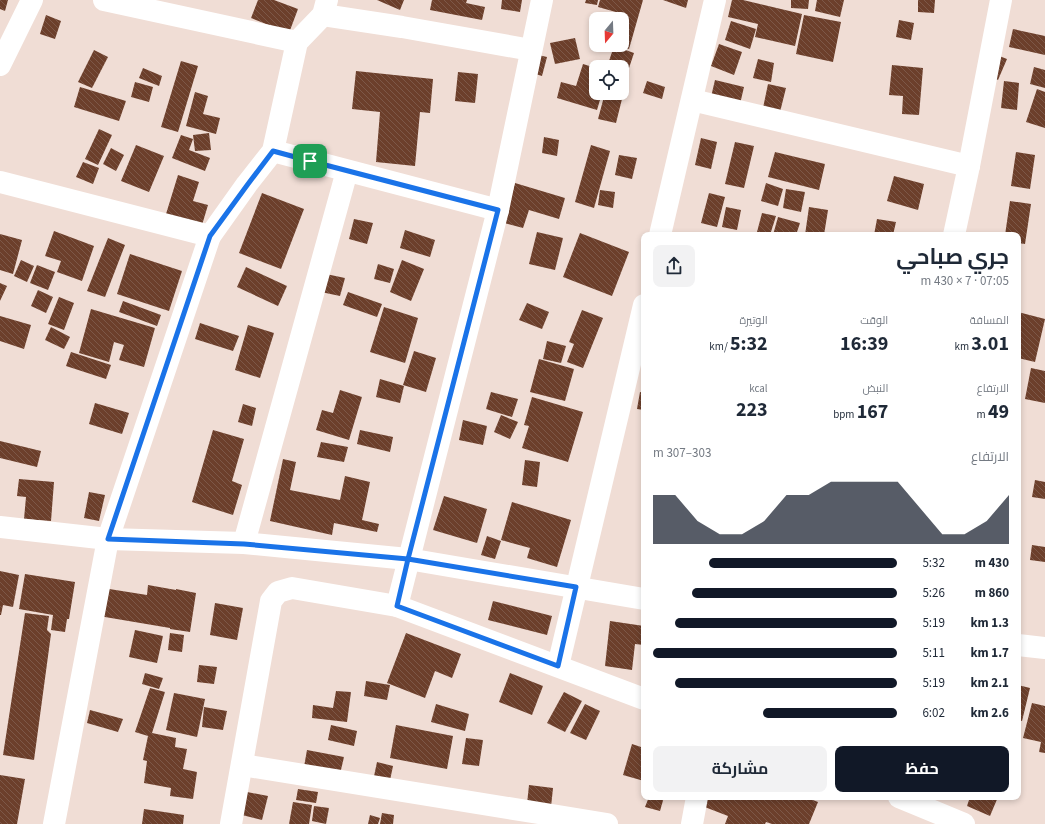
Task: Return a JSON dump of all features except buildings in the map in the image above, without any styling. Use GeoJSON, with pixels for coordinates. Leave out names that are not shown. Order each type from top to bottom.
{"type":"FeatureCollection","features":[{"type":"Feature","properties":{"kind":"street"},"geometry":{"type":"LineString","coordinates":[[0,65],[32,0]]}},
{"type":"Feature","properties":{"kind":"street"},"geometry":{"type":"LineString","coordinates":[[104,0],[297,42]]}},
{"type":"Feature","properties":{"kind":"street"},"geometry":{"type":"LineString","coordinates":[[397,606],[498,210],[542,0]]}},
{"type":"Feature","properties":{"kind":"street"},"geometry":{"type":"LineString","coordinates":[[661,232],[715,0]]}},
{"type":"Feature","properties":{"kind":"street"},"geometry":{"type":"LineString","coordinates":[[955,232],[1001,0]]}},
{"type":"Feature","properties":{"kind":"street"},"geometry":{"type":"LineString","coordinates":[[54,824],[108,539],[210,236],[273,151],[297,42],[325,7],[402,28],[531,50]]}},
{"type":"Feature","properties":{"kind":"street"},"geometry":{"type":"LineString","coordinates":[[692,100],[969,166]]}},
{"type":"Feature","properties":{"kind":"street"},"geometry":{"type":"LineString","coordinates":[[273,151],[498,210]]}},
{"type":"Feature","properties":{"kind":"street"},"geometry":{"type":"LineString","coordinates":[[244,544],[347,171]]}},
{"type":"Feature","properties":{"kind":"street"},"geometry":{"type":"LineString","coordinates":[[0,182],[210,236]]}},
{"type":"Feature","properties":{"kind":"street"},"geometry":{"type":"LineString","coordinates":[[558,666],[641,321]]}},
{"type":"Feature","properties":{"kind":"street"},"geometry":{"type":"LineString","coordinates":[[0,527],[108,539],[244,544],[408,559],[641,598]]}},
{"type":"Feature","properties":{"kind":"street"},"geometry":{"type":"LineString","coordinates":[[231,824],[271,601],[278,592],[292,588],[397,606],[641,698]]}},
{"type":"Feature","properties":{"kind":"street"},"geometry":{"type":"LineString","coordinates":[[1021,645],[1045,648]]}},
{"type":"Feature","properties":{"kind":"street"},"geometry":{"type":"LineString","coordinates":[[242,765],[607,824]]}},
{"type":"Feature","properties":{"kind":"street"},"geometry":{"type":"LineString","coordinates":[[692,824],[696,800]]}},
{"type":"Feature","properties":{"kind":"street"},"geometry":{"type":"LineString","coordinates":[[906,800],[964,824]]}},
{"type":"Feature","properties":{"kind":"route"},"geometry":{"type":"LineString","coordinates":[[310,161],[273,151],[210,236],[108,539],[244,544],[408,559],[576,587],[558,666],[397,606],[408,559],[498,210],[310,161]]}}]}
